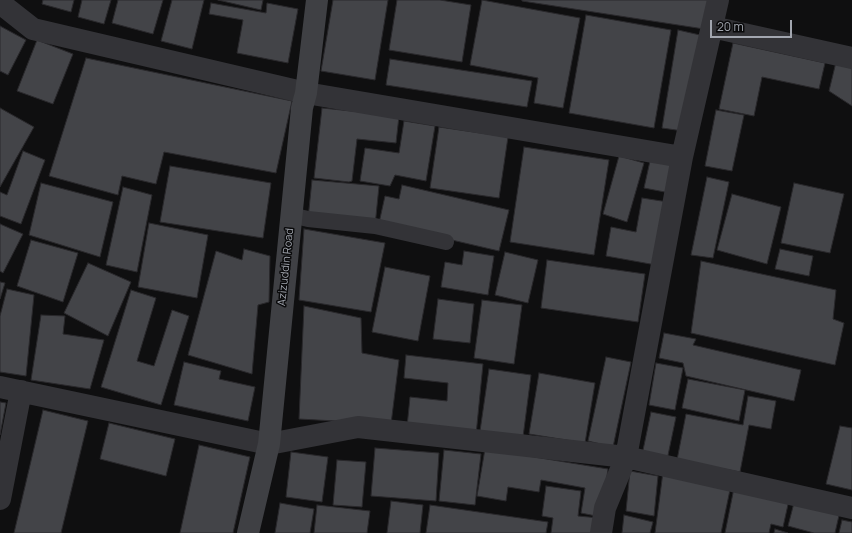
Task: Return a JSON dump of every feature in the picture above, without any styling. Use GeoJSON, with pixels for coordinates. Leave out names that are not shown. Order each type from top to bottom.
{"type":"FeatureCollection","features":[{"type":"Feature","properties":{"kind":"street","name":"Azizuddin Road"},"geometry":{"type":"LineString","coordinates":[[248,533],[269,444],[302,108],[306,93],[317,0]]}},
{"type":"Feature","properties":{"kind":"street"},"geometry":{"type":"LineString","coordinates":[[600,533],[605,508],[626,457],[682,157],[718,0]]}},
{"type":"Feature","properties":{"kind":"street"},"geometry":{"type":"LineString","coordinates":[[0,3],[33,28],[306,93],[682,157]]}},
{"type":"Feature","properties":{"kind":"street"},"geometry":{"type":"LineString","coordinates":[[712,27],[852,58]]}},
{"type":"Feature","properties":{"kind":"street"},"geometry":{"type":"LineString","coordinates":[[0,386],[269,444],[358,427],[626,457],[852,508]]}},
{"type":"Feature","properties":{"kind":"street"},"geometry":{"type":"LineString","coordinates":[[0,499],[21,391]]}},
{"type":"Feature","properties":{"kind":"lane"},"geometry":{"type":"LineString","coordinates":[[291,215],[308,219],[375,226],[446,242]]}},
{"type":"Feature","properties":{"kind":"building"},"geometry":{"type":"Polygon","coordinates":[[[43,0],[74,0],[71,12],[42,4],[43,0]]]}},
{"type":"Feature","properties":{"kind":"building"},"geometry":{"type":"Polygon","coordinates":[[[82,0],[111,0],[104,24],[78,17],[82,0]]]}},
{"type":"Feature","properties":{"kind":"building"},"geometry":{"type":"Polygon","coordinates":[[[118,0],[163,0],[153,34],[112,23],[118,0]]]}},
{"type":"Feature","properties":{"kind":"building"},"geometry":{"type":"Polygon","coordinates":[[[172,0],[204,0],[192,49],[161,41],[172,0]]]}},
{"type":"Feature","properties":{"kind":"building"},"geometry":{"type":"Polygon","coordinates":[[[218,0],[263,0],[261,10],[218,0]]]}},
{"type":"Feature","properties":{"kind":"building"},"geometry":{"type":"Polygon","coordinates":[[[333,0],[388,0],[375,80],[321,71],[333,0]]]}},
{"type":"Feature","properties":{"kind":"building"},"geometry":{"type":"Polygon","coordinates":[[[397,0],[440,0],[471,5],[462,62],[389,50],[397,0]]]}},
{"type":"Feature","properties":{"kind":"building"},"geometry":{"type":"Polygon","coordinates":[[[482,0],[580,18],[563,108],[534,103],[538,78],[470,65],[482,0]]]}},
{"type":"Feature","properties":{"kind":"building"},"geometry":{"type":"Polygon","coordinates":[[[522,0],[710,0],[704,29],[522,0]]]}},
{"type":"Feature","properties":{"kind":"building"},"geometry":{"type":"Polygon","coordinates":[[[211,3],[266,13],[267,3],[298,9],[288,63],[237,53],[243,20],[209,14],[211,3]]]}},
{"type":"Feature","properties":{"kind":"building"},"geometry":{"type":"Polygon","coordinates":[[[586,15],[671,30],[654,128],[569,113],[586,15]]]}},
{"type":"Feature","properties":{"kind":"building"},"geometry":{"type":"Polygon","coordinates":[[[0,26],[26,40],[8,75],[0,71],[0,26]]]}},
{"type":"Feature","properties":{"kind":"building"},"geometry":{"type":"Polygon","coordinates":[[[678,30],[700,35],[683,131],[662,128],[678,30]]]}},
{"type":"Feature","properties":{"kind":"building"},"geometry":{"type":"Polygon","coordinates":[[[37,40],[73,54],[53,104],[17,91],[37,40]]]}},
{"type":"Feature","properties":{"kind":"building"},"geometry":{"type":"Polygon","coordinates":[[[733,43],[825,63],[819,89],[762,77],[754,116],[719,109],[733,43]]]}},
{"type":"Feature","properties":{"kind":"building"},"geometry":{"type":"Polygon","coordinates":[[[86,58],[292,101],[276,173],[164,152],[156,184],[122,176],[118,195],[49,176],[86,58]]]}},
{"type":"Feature","properties":{"kind":"building"},"geometry":{"type":"Polygon","coordinates":[[[837,58],[852,62],[852,106],[829,91],[837,58]]]}},
{"type":"Feature","properties":{"kind":"building"},"geometry":{"type":"Polygon","coordinates":[[[390,59],[532,81],[527,107],[386,85],[390,59]]]}},
{"type":"Feature","properties":{"kind":"building"},"geometry":{"type":"Polygon","coordinates":[[[0,108],[34,127],[0,187],[0,108]]]}},
{"type":"Feature","properties":{"kind":"building"},"geometry":{"type":"Polygon","coordinates":[[[322,108],[399,116],[396,143],[357,139],[352,181],[349,182],[314,178],[322,108]]]}},
{"type":"Feature","properties":{"kind":"building"},"geometry":{"type":"Polygon","coordinates":[[[716,110],[744,115],[732,171],[705,166],[716,110]]]}},
{"type":"Feature","properties":{"kind":"building"},"geometry":{"type":"Polygon","coordinates":[[[404,121],[435,126],[426,181],[395,175],[390,186],[360,181],[365,148],[399,153],[404,121]]]}},
{"type":"Feature","properties":{"kind":"building"},"geometry":{"type":"Polygon","coordinates":[[[439,127],[508,137],[499,198],[430,188],[439,127]]]}},
{"type":"Feature","properties":{"kind":"building"},"geometry":{"type":"Polygon","coordinates":[[[524,147],[609,160],[594,255],[510,242],[524,147]]]}},
{"type":"Feature","properties":{"kind":"building"},"geometry":{"type":"Polygon","coordinates":[[[23,151],[45,160],[21,224],[0,216],[0,192],[7,195],[23,151]]]}},
{"type":"Feature","properties":{"kind":"building"},"geometry":{"type":"Polygon","coordinates":[[[619,156],[644,163],[627,222],[603,214],[619,156]]]}},
{"type":"Feature","properties":{"kind":"building"},"geometry":{"type":"Polygon","coordinates":[[[650,161],[674,165],[670,193],[644,188],[650,161]]]}},
{"type":"Feature","properties":{"kind":"building"},"geometry":{"type":"Polygon","coordinates":[[[170,166],[271,183],[263,238],[160,222],[170,166]]]}},
{"type":"Feature","properties":{"kind":"building"},"geometry":{"type":"Polygon","coordinates":[[[707,177],[729,182],[713,258],[691,255],[707,177]]]}},
{"type":"Feature","properties":{"kind":"building"},"geometry":{"type":"Polygon","coordinates":[[[312,180],[379,186],[375,226],[308,219],[312,180]]]}},
{"type":"Feature","properties":{"kind":"building"},"geometry":{"type":"Polygon","coordinates":[[[41,183],[113,202],[100,257],[29,235],[41,183]]]}},
{"type":"Feature","properties":{"kind":"building"},"geometry":{"type":"Polygon","coordinates":[[[794,183],[844,194],[830,253],[781,243],[794,183]]]}},
{"type":"Feature","properties":{"kind":"building"},"geometry":{"type":"Polygon","coordinates":[[[402,185],[509,210],[499,251],[379,223],[385,196],[399,199],[402,185]]]}},
{"type":"Feature","properties":{"kind":"building"},"geometry":{"type":"Polygon","coordinates":[[[123,187],[152,195],[137,272],[106,265],[123,187]]]}},
{"type":"Feature","properties":{"kind":"building"},"geometry":{"type":"Polygon","coordinates":[[[732,194],[781,207],[767,264],[717,250],[732,194]]]}},
{"type":"Feature","properties":{"kind":"building"},"geometry":{"type":"Polygon","coordinates":[[[642,198],[668,202],[656,265],[606,256],[611,227],[636,232],[642,198]]]}},
{"type":"Feature","properties":{"kind":"building"},"geometry":{"type":"Polygon","coordinates":[[[149,223],[208,235],[197,298],[138,287],[149,223]]]}},
{"type":"Feature","properties":{"kind":"building"},"geometry":{"type":"Polygon","coordinates":[[[0,224],[23,234],[3,273],[0,271],[0,224]]]}},
{"type":"Feature","properties":{"kind":"building"},"geometry":{"type":"Polygon","coordinates":[[[304,229],[385,243],[371,312],[299,300],[304,229]]]}},
{"type":"Feature","properties":{"kind":"building"},"geometry":{"type":"Polygon","coordinates":[[[31,240],[78,253],[63,302],[17,286],[31,240]]]}},
{"type":"Feature","properties":{"kind":"building"},"geometry":{"type":"Polygon","coordinates":[[[244,249],[270,256],[269,302],[258,305],[252,374],[188,355],[216,251],[242,260],[244,249]]]}},
{"type":"Feature","properties":{"kind":"building"},"geometry":{"type":"Polygon","coordinates":[[[780,249],[813,256],[809,276],[775,269],[780,249]]]}},
{"type":"Feature","properties":{"kind":"building"},"geometry":{"type":"Polygon","coordinates":[[[464,251],[494,256],[488,295],[441,287],[445,262],[462,265],[464,251]]]}},
{"type":"Feature","properties":{"kind":"building"},"geometry":{"type":"Polygon","coordinates":[[[505,252],[538,260],[528,303],[495,295],[505,252]]]}},
{"type":"Feature","properties":{"kind":"building"},"geometry":{"type":"Polygon","coordinates":[[[547,260],[645,274],[638,322],[541,308],[547,260]]]}},
{"type":"Feature","properties":{"kind":"building"},"geometry":{"type":"Polygon","coordinates":[[[701,261],[836,290],[833,319],[844,323],[835,365],[691,333],[701,261]]]}},
{"type":"Feature","properties":{"kind":"building"},"geometry":{"type":"Polygon","coordinates":[[[88,263],[131,282],[108,336],[64,313],[88,263]]]}},
{"type":"Feature","properties":{"kind":"building"},"geometry":{"type":"Polygon","coordinates":[[[385,267],[430,276],[418,341],[372,332],[385,267]]]}},
{"type":"Feature","properties":{"kind":"building"},"geometry":{"type":"Polygon","coordinates":[[[0,282],[5,283],[0,299],[0,282]]]}},
{"type":"Feature","properties":{"kind":"building"},"geometry":{"type":"Polygon","coordinates":[[[7,289],[34,295],[26,376],[0,372],[0,316],[7,289]]]}},
{"type":"Feature","properties":{"kind":"building"},"geometry":{"type":"Polygon","coordinates":[[[131,290],[156,298],[137,361],[154,366],[172,310],[189,316],[161,405],[101,387],[131,290]]]}},
{"type":"Feature","properties":{"kind":"building"},"geometry":{"type":"Polygon","coordinates":[[[438,299],[474,304],[470,343],[433,339],[438,299]]]}},
{"type":"Feature","properties":{"kind":"building"},"geometry":{"type":"Polygon","coordinates":[[[482,300],[522,305],[514,364],[474,358],[482,300]]]}},
{"type":"Feature","properties":{"kind":"building"},"geometry":{"type":"Polygon","coordinates":[[[304,306],[361,318],[362,353],[399,360],[391,424],[299,419],[304,306]]]}},
{"type":"Feature","properties":{"kind":"building"},"geometry":{"type":"Polygon","coordinates":[[[41,315],[65,316],[63,334],[104,340],[90,389],[31,380],[41,315]]]}},
{"type":"Feature","properties":{"kind":"building"},"geometry":{"type":"Polygon","coordinates":[[[664,333],[696,339],[693,345],[801,370],[794,401],[686,376],[683,363],[659,358],[664,333]]]}},
{"type":"Feature","properties":{"kind":"building"},"geometry":{"type":"Polygon","coordinates":[[[406,355],[483,364],[476,435],[407,427],[410,397],[447,401],[448,383],[404,378],[406,355]]]}},
{"type":"Feature","properties":{"kind":"building"},"geometry":{"type":"Polygon","coordinates":[[[606,357],[631,362],[613,447],[588,441],[606,357]]]}},
{"type":"Feature","properties":{"kind":"building"},"geometry":{"type":"Polygon","coordinates":[[[184,362],[221,371],[219,379],[255,387],[248,421],[174,405],[184,362]]]}},
{"type":"Feature","properties":{"kind":"building"},"geometry":{"type":"Polygon","coordinates":[[[656,363],[683,368],[675,410],[649,405],[656,363]]]}},
{"type":"Feature","properties":{"kind":"building"},"geometry":{"type":"Polygon","coordinates":[[[489,369],[531,375],[523,437],[480,431],[489,369]]]}},
{"type":"Feature","properties":{"kind":"building"},"geometry":{"type":"Polygon","coordinates":[[[539,373],[595,383],[585,443],[529,434],[539,373]]]}},
{"type":"Feature","properties":{"kind":"building"},"geometry":{"type":"Polygon","coordinates":[[[688,379],[745,390],[739,421],[682,408],[688,379]]]}},
{"type":"Feature","properties":{"kind":"building"},"geometry":{"type":"Polygon","coordinates":[[[748,396],[776,401],[771,429],[749,425],[740,472],[677,460],[686,414],[743,425],[748,396]]]}},
{"type":"Feature","properties":{"kind":"building"},"geometry":{"type":"Polygon","coordinates":[[[0,402],[6,403],[0,435],[0,402]]]}},
{"type":"Feature","properties":{"kind":"building"},"geometry":{"type":"Polygon","coordinates":[[[43,410],[88,421],[61,533],[14,533],[43,410]]]}},
{"type":"Feature","properties":{"kind":"building"},"geometry":{"type":"Polygon","coordinates":[[[651,412],[676,417],[667,460],[642,455],[651,412]]]}},
{"type":"Feature","properties":{"kind":"building"},"geometry":{"type":"Polygon","coordinates":[[[109,423],[175,439],[166,476],[100,459],[109,423]]]}},
{"type":"Feature","properties":{"kind":"building"},"geometry":{"type":"Polygon","coordinates":[[[840,426],[852,428],[852,490],[826,484],[840,426]]]}},
{"type":"Feature","properties":{"kind":"building"},"geometry":{"type":"Polygon","coordinates":[[[199,445],[250,457],[233,533],[180,533],[199,445]]]}},
{"type":"Feature","properties":{"kind":"building"},"geometry":{"type":"Polygon","coordinates":[[[375,448],[439,453],[436,501],[371,496],[375,448]]]}},
{"type":"Feature","properties":{"kind":"building"},"geometry":{"type":"Polygon","coordinates":[[[485,449],[608,469],[601,517],[581,513],[585,488],[541,480],[539,492],[508,487],[506,501],[477,496],[485,449]]]}},
{"type":"Feature","properties":{"kind":"building"},"geometry":{"type":"Polygon","coordinates":[[[444,450],[481,454],[475,505],[439,501],[444,450]]]}},
{"type":"Feature","properties":{"kind":"building"},"geometry":{"type":"Polygon","coordinates":[[[291,452],[328,457],[322,502],[286,497],[291,452]]]}},
{"type":"Feature","properties":{"kind":"building"},"geometry":{"type":"Polygon","coordinates":[[[337,460],[366,462],[362,507],[333,505],[337,460]]]}},
{"type":"Feature","properties":{"kind":"building"},"geometry":{"type":"Polygon","coordinates":[[[630,471],[658,476],[654,516],[626,511],[630,471]]]}},
{"type":"Feature","properties":{"kind":"building"},"geometry":{"type":"Polygon","coordinates":[[[663,472],[731,485],[721,533],[655,533],[663,472]]]}},
{"type":"Feature","properties":{"kind":"building"},"geometry":{"type":"Polygon","coordinates":[[[546,486],[581,491],[578,516],[599,518],[597,533],[551,533],[553,518],[542,516],[546,486]]]}},
{"type":"Feature","properties":{"kind":"building"},"geometry":{"type":"Polygon","coordinates":[[[734,488],[789,500],[783,527],[771,524],[769,533],[725,533],[734,488]]]}},
{"type":"Feature","properties":{"kind":"building"},"geometry":{"type":"Polygon","coordinates":[[[795,499],[840,511],[835,533],[814,533],[788,526],[795,499]]]}},
{"type":"Feature","properties":{"kind":"building"},"geometry":{"type":"Polygon","coordinates":[[[391,501],[423,505],[420,533],[387,533],[391,501]]]}},
{"type":"Feature","properties":{"kind":"building"},"geometry":{"type":"Polygon","coordinates":[[[280,503],[314,509],[310,533],[275,533],[280,503]]]}},
{"type":"Feature","properties":{"kind":"building"},"geometry":{"type":"Polygon","coordinates":[[[317,505],[370,511],[367,533],[314,533],[317,505]]]}},
{"type":"Feature","properties":{"kind":"building"},"geometry":{"type":"Polygon","coordinates":[[[430,505],[548,522],[546,533],[426,533],[430,505]]]}},
{"type":"Feature","properties":{"kind":"building"},"geometry":{"type":"Polygon","coordinates":[[[624,515],[653,522],[650,533],[622,533],[624,515]]]}},
{"type":"Feature","properties":{"kind":"building"},"geometry":{"type":"Polygon","coordinates":[[[842,520],[852,522],[852,533],[839,533],[842,520]]]}},
{"type":"Feature","properties":{"kind":"building"},"geometry":{"type":"Polygon","coordinates":[[[775,529],[788,533],[774,533],[775,529]]]}}]}
